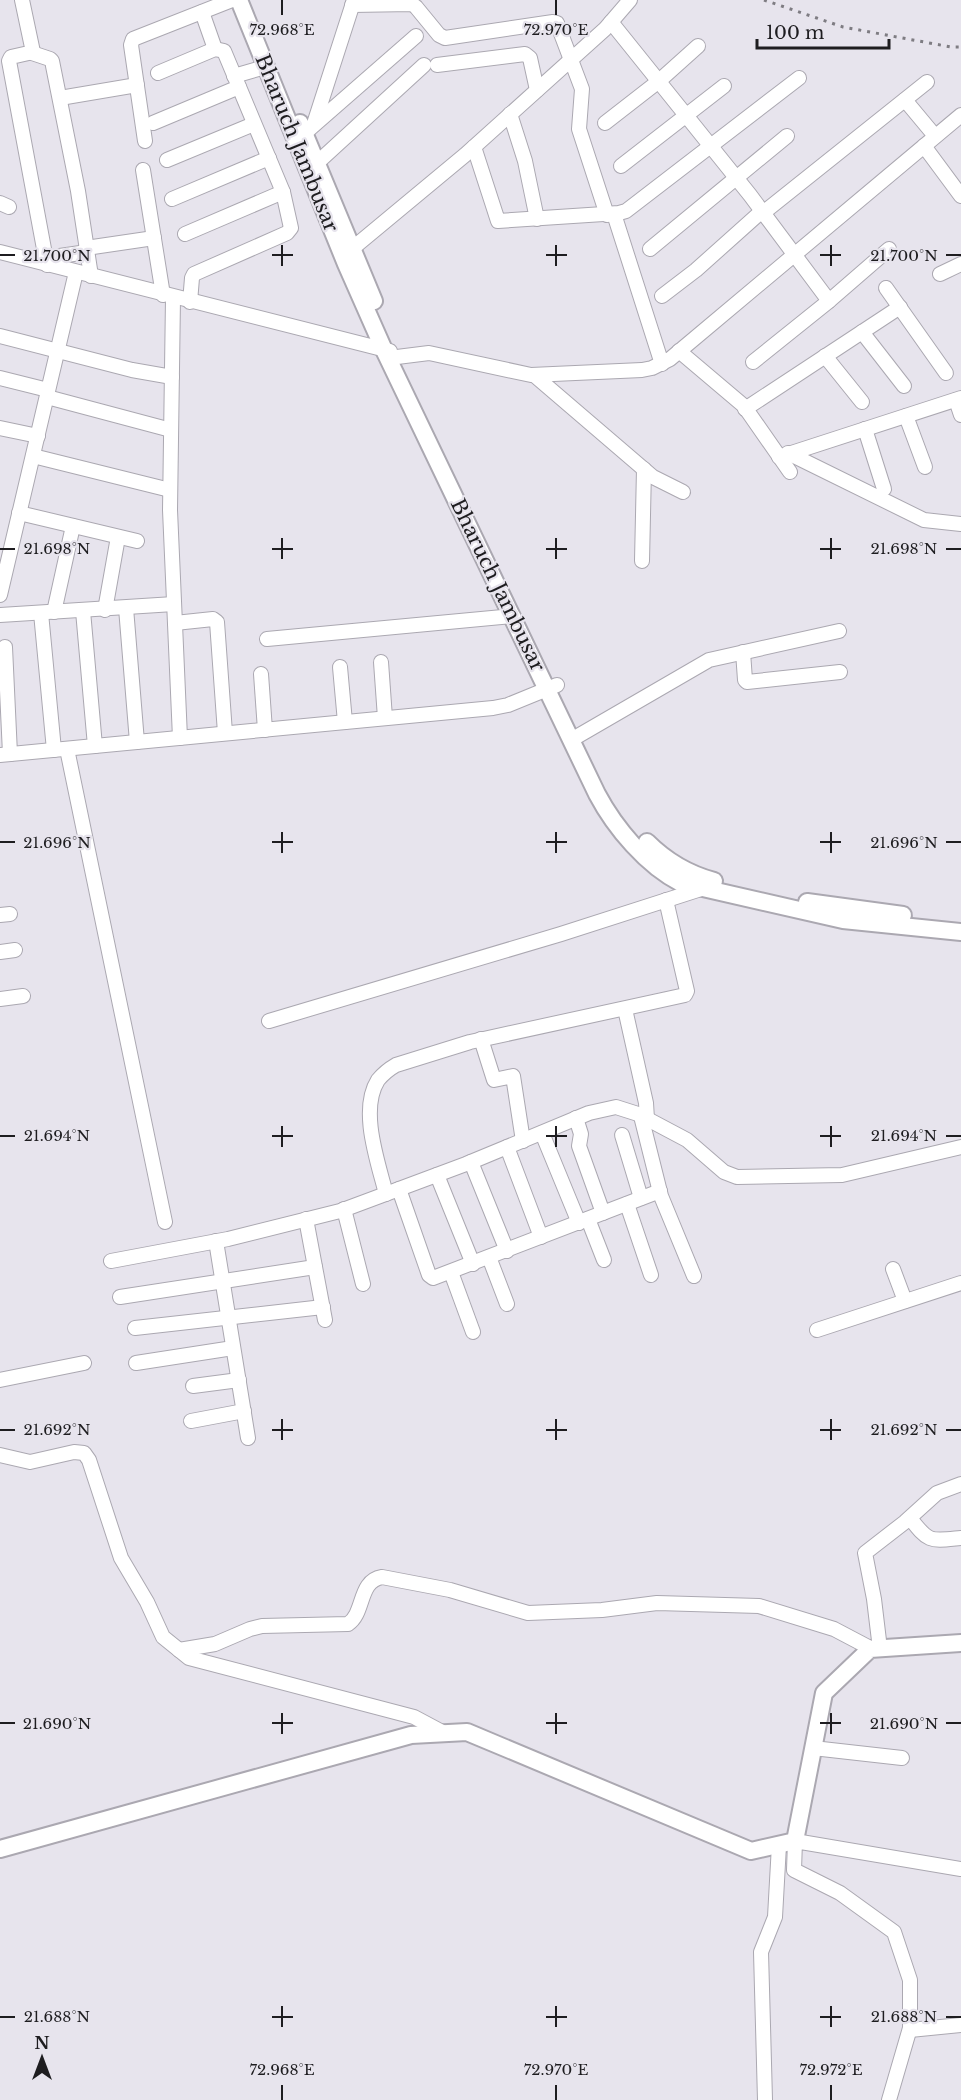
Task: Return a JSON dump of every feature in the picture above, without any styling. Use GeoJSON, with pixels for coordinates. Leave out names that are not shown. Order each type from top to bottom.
{"type":"FeatureCollection","features":[{"type":"Feature","properties":{"kind":"main road","name":"Bharuch Jambusar"},"geometry":{"type":"LineString","coordinates":[[239,0],[265,66],[304,131],[348,251],[392,353],[575,737],[631,827],[685,878],[701,889],[843,920],[961,932]]}},
{"type":"Feature","properties":{"kind":"main road","name":"Bharuch Jambusar"},"geometry":{"type":"LineString","coordinates":[[249,0],[317,163],[348,251]]}},
{"type":"Feature","properties":{"kind":"main road","name":"Bharuch Jambusar"},"geometry":{"type":"LineString","coordinates":[[457,490],[513,616],[553,687]]}},
{"type":"Feature","properties":{"kind":"main road","name":"Bharuch Jambusar"},"geometry":{"type":"LineString","coordinates":[[685,878],[798,901],[961,921]]}},
{"type":"Feature","properties":{"kind":"main road"},"geometry":{"type":"LineString","coordinates":[[0,1849],[411,1735],[467,1732],[751,1851],[787,1843],[813,1748],[824,1693],[876,1649],[961,1643]]}},
{"type":"Feature","properties":{"kind":"street"},"geometry":{"type":"LineString","coordinates":[[22,0],[32,53]]}},
{"type":"Feature","properties":{"kind":"street"},"geometry":{"type":"LineString","coordinates":[[145,141],[131,45],[133,39],[232,0]]}},
{"type":"Feature","properties":{"kind":"street"},"geometry":{"type":"LineString","coordinates":[[348,251],[474,147],[571,60],[611,22],[630,0]]}},
{"type":"Feature","properties":{"kind":"street"},"geometry":{"type":"LineString","coordinates":[[304,131],[353,2],[412,4],[439,35],[445,38],[555,23],[558,25],[582,88],[579,129],[662,364]]}},
{"type":"Feature","properties":{"kind":"street"},"geometry":{"type":"LineString","coordinates":[[202,12],[215,49]]}},
{"type":"Feature","properties":{"kind":"street"},"geometry":{"type":"LineString","coordinates":[[611,22],[737,178],[829,301]]}},
{"type":"Feature","properties":{"kind":"street"},"geometry":{"type":"LineString","coordinates":[[304,131],[416,36]]}},
{"type":"Feature","properties":{"kind":"street"},"geometry":{"type":"LineString","coordinates":[[605,123],[659,81],[698,46]]}},
{"type":"Feature","properties":{"kind":"street"},"geometry":{"type":"LineString","coordinates":[[158,73],[215,49],[224,51],[283,192],[291,228],[289,232],[194,274],[190,302]]}},
{"type":"Feature","properties":{"kind":"street"},"geometry":{"type":"LineString","coordinates":[[47,262],[9,61],[11,57],[32,53],[51,60],[78,191],[91,276]]}},
{"type":"Feature","properties":{"kind":"street"},"geometry":{"type":"LineString","coordinates":[[317,163],[431,65],[527,55],[530,58],[537,90]]}},
{"type":"Feature","properties":{"kind":"street"},"geometry":{"type":"LineString","coordinates":[[153,123],[265,66]]}},
{"type":"Feature","properties":{"kind":"street"},"geometry":{"type":"LineString","coordinates":[[474,147],[498,221],[610,214],[626,210],[799,78]]}},
{"type":"Feature","properties":{"kind":"street"},"geometry":{"type":"LineString","coordinates":[[662,296],[763,212],[927,82]]}},
{"type":"Feature","properties":{"kind":"street"},"geometry":{"type":"LineString","coordinates":[[60,98],[137,85]]}},
{"type":"Feature","properties":{"kind":"street"},"geometry":{"type":"LineString","coordinates":[[621,166],[724,86]]}},
{"type":"Feature","properties":{"kind":"street"},"geometry":{"type":"LineString","coordinates":[[904,100],[935,136]]}},
{"type":"Feature","properties":{"kind":"street"},"geometry":{"type":"LineString","coordinates":[[510,114],[525,161],[537,219]]}},
{"type":"Feature","properties":{"kind":"street"},"geometry":{"type":"LineString","coordinates":[[0,252],[47,262],[91,276],[392,353],[429,353],[534,375],[642,370],[662,364],[679,351],[961,116]]}},
{"type":"Feature","properties":{"kind":"street"},"geometry":{"type":"LineString","coordinates":[[167,160],[254,124]]}},
{"type":"Feature","properties":{"kind":"street"},"geometry":{"type":"LineString","coordinates":[[650,249],[788,136]]}},
{"type":"Feature","properties":{"kind":"street"},"geometry":{"type":"LineString","coordinates":[[924,146],[961,196]]}},
{"type":"Feature","properties":{"kind":"street"},"geometry":{"type":"LineString","coordinates":[[172,199],[269,158]]}},
{"type":"Feature","properties":{"kind":"street"},"geometry":{"type":"LineString","coordinates":[[144,170],[154,238],[168,296],[172,377],[170,490],[180,738]]}},
{"type":"Feature","properties":{"kind":"street"},"geometry":{"type":"LineString","coordinates":[[184,234],[283,192]]}},
{"type":"Feature","properties":{"kind":"street"},"geometry":{"type":"LineString","coordinates":[[47,262],[87,250],[154,238]]}},
{"type":"Feature","properties":{"kind":"street"},"geometry":{"type":"LineString","coordinates":[[753,362],[889,249]]}},
{"type":"Feature","properties":{"kind":"street"},"geometry":{"type":"LineString","coordinates":[[940,274],[961,264]]}},
{"type":"Feature","properties":{"kind":"street"},"geometry":{"type":"LineString","coordinates":[[0,592],[6,541],[20,513],[76,272]]}},
{"type":"Feature","properties":{"kind":"street"},"geometry":{"type":"LineString","coordinates":[[886,288],[946,373]]}},
{"type":"Feature","properties":{"kind":"street"},"geometry":{"type":"LineString","coordinates":[[745,409],[900,307]]}},
{"type":"Feature","properties":{"kind":"street"},"geometry":{"type":"LineString","coordinates":[[862,332],[904,386]]}},
{"type":"Feature","properties":{"kind":"street"},"geometry":{"type":"LineString","coordinates":[[0,336],[132,370],[172,377]]}},
{"type":"Feature","properties":{"kind":"street"},"geometry":{"type":"LineString","coordinates":[[679,351],[745,409],[784,455],[790,472]]}},
{"type":"Feature","properties":{"kind":"street"},"geometry":{"type":"LineString","coordinates":[[825,356],[862,402]]}},
{"type":"Feature","properties":{"kind":"street"},"geometry":{"type":"LineString","coordinates":[[534,375],[656,479],[683,492]]}},
{"type":"Feature","properties":{"kind":"street"},"geometry":{"type":"LineString","coordinates":[[0,378],[171,430]]}},
{"type":"Feature","properties":{"kind":"street"},"geometry":{"type":"LineString","coordinates":[[784,455],[958,399],[961,415]]}},
{"type":"Feature","properties":{"kind":"street"},"geometry":{"type":"LineString","coordinates":[[906,416],[925,467]]}},
{"type":"Feature","properties":{"kind":"street"},"geometry":{"type":"LineString","coordinates":[[0,428],[38,436]]}},
{"type":"Feature","properties":{"kind":"street"},"geometry":{"type":"LineString","coordinates":[[865,429],[884,489]]}},
{"type":"Feature","properties":{"kind":"street"},"geometry":{"type":"LineString","coordinates":[[784,455],[924,520],[961,524]]}},
{"type":"Feature","properties":{"kind":"street"},"geometry":{"type":"LineString","coordinates":[[33,456],[170,490]]}},
{"type":"Feature","properties":{"kind":"street"},"geometry":{"type":"LineString","coordinates":[[642,561],[644,469]]}},
{"type":"Feature","properties":{"kind":"street"},"geometry":{"type":"LineString","coordinates":[[20,513],[137,541]]}},
{"type":"Feature","properties":{"kind":"street"},"geometry":{"type":"LineString","coordinates":[[73,526],[48,613],[60,749],[165,1222]]}},
{"type":"Feature","properties":{"kind":"street"},"geometry":{"type":"LineString","coordinates":[[105,610],[118,537]]}},
{"type":"Feature","properties":{"kind":"street"},"geometry":{"type":"LineString","coordinates":[[0,615],[174,604]]}},
{"type":"Feature","properties":{"kind":"street"},"geometry":{"type":"LineString","coordinates":[[126,608],[136,742]]}},
{"type":"Feature","properties":{"kind":"street"},"geometry":{"type":"LineString","coordinates":[[83,611],[94,746]]}},
{"type":"Feature","properties":{"kind":"street"},"geometry":{"type":"LineString","coordinates":[[267,639],[513,616]]}},
{"type":"Feature","properties":{"kind":"street"},"geometry":{"type":"LineString","coordinates":[[175,623],[213,619],[218,622],[225,733]]}},
{"type":"Feature","properties":{"kind":"street"},"geometry":{"type":"LineString","coordinates":[[575,737],[709,660],[839,631]]}},
{"type":"Feature","properties":{"kind":"street"},"geometry":{"type":"LineString","coordinates":[[5,647],[5,755],[500,707],[553,687]]}},
{"type":"Feature","properties":{"kind":"street"},"geometry":{"type":"LineString","coordinates":[[743,652],[747,682],[840,672]]}},
{"type":"Feature","properties":{"kind":"street"},"geometry":{"type":"LineString","coordinates":[[381,662],[385,718]]}},
{"type":"Feature","properties":{"kind":"street"},"geometry":{"type":"LineString","coordinates":[[340,667],[345,722]]}},
{"type":"Feature","properties":{"kind":"street"},"geometry":{"type":"LineString","coordinates":[[261,674],[264,730]]}},
{"type":"Feature","properties":{"kind":"street"},"geometry":{"type":"LineString","coordinates":[[269,1021],[549,938],[701,889]]}},
{"type":"Feature","properties":{"kind":"street"},"geometry":{"type":"LineString","coordinates":[[660,1191],[436,1278],[429,1275],[375,1150],[370,1113],[372,1093],[378,1080],[396,1065],[481,1039],[682,996],[686,993],[666,900]]}},
{"type":"Feature","properties":{"kind":"street"},"geometry":{"type":"LineString","coordinates":[[0,952],[15,950]]}},
{"type":"Feature","properties":{"kind":"street"},"geometry":{"type":"LineString","coordinates":[[0,999],[23,996]]}},
{"type":"Feature","properties":{"kind":"street"},"geometry":{"type":"LineString","coordinates":[[625,1008],[646,1103],[644,1117],[660,1191],[694,1276]]}},
{"type":"Feature","properties":{"kind":"street"},"geometry":{"type":"LineString","coordinates":[[481,1039],[494,1080],[513,1076],[523,1141]]}},
{"type":"Feature","properties":{"kind":"street"},"geometry":{"type":"LineString","coordinates":[[111,1261],[216,1241],[344,1209],[471,1162],[594,1111],[616,1107],[644,1117],[687,1140],[724,1172],[737,1177],[842,1175],[961,1148]]}},
{"type":"Feature","properties":{"kind":"street"},"geometry":{"type":"LineString","coordinates":[[576,1118],[581,1134],[579,1146],[603,1213]]}},
{"type":"Feature","properties":{"kind":"street"},"geometry":{"type":"LineString","coordinates":[[542,1133],[604,1260]]}},
{"type":"Feature","properties":{"kind":"street"},"geometry":{"type":"LineString","coordinates":[[622,1135],[641,1198]]}},
{"type":"Feature","properties":{"kind":"street"},"geometry":{"type":"LineString","coordinates":[[507,1147],[542,1237]]}},
{"type":"Feature","properties":{"kind":"street"},"geometry":{"type":"LineString","coordinates":[[471,1162],[507,1251]]}},
{"type":"Feature","properties":{"kind":"street"},"geometry":{"type":"LineString","coordinates":[[437,1175],[473,1264]]}},
{"type":"Feature","properties":{"kind":"street"},"geometry":{"type":"LineString","coordinates":[[627,1204],[651,1275]]}},
{"type":"Feature","properties":{"kind":"street"},"geometry":{"type":"LineString","coordinates":[[344,1209],[363,1284]]}},
{"type":"Feature","properties":{"kind":"street"},"geometry":{"type":"LineString","coordinates":[[135,1328],[228,1318],[324,1314],[306,1219]]}},
{"type":"Feature","properties":{"kind":"street"},"geometry":{"type":"LineString","coordinates":[[216,1241],[248,1438]]}},
{"type":"Feature","properties":{"kind":"street"},"geometry":{"type":"LineString","coordinates":[[489,1257],[507,1304]]}},
{"type":"Feature","properties":{"kind":"street"},"geometry":{"type":"LineString","coordinates":[[120,1297],[315,1267]]}},
{"type":"Feature","properties":{"kind":"street"},"geometry":{"type":"LineString","coordinates":[[893,1269],[905,1301]]}},
{"type":"Feature","properties":{"kind":"street"},"geometry":{"type":"LineString","coordinates":[[451,1272],[473,1332]]}},
{"type":"Feature","properties":{"kind":"street"},"geometry":{"type":"LineString","coordinates":[[817,1330],[961,1283]]}},
{"type":"Feature","properties":{"kind":"street"},"geometry":{"type":"LineString","coordinates":[[136,1363],[233,1348]]}},
{"type":"Feature","properties":{"kind":"street"},"geometry":{"type":"LineString","coordinates":[[0,1380],[84,1363]]}},
{"type":"Feature","properties":{"kind":"street"},"geometry":{"type":"LineString","coordinates":[[194,1386],[239,1380]]}},
{"type":"Feature","properties":{"kind":"street"},"geometry":{"type":"LineString","coordinates":[[191,1421],[244,1411]]}},
{"type":"Feature","properties":{"kind":"street"},"geometry":{"type":"LineString","coordinates":[[0,1455],[30,1462],[74,1452],[84,1453],[87,1456],[121,1558],[147,1602],[163,1637],[194,1660],[414,1716],[444,1733]]}},
{"type":"Feature","properties":{"kind":"street"},"geometry":{"type":"LineString","coordinates":[[179,1650],[215,1644],[262,1626],[348,1624],[354,1619],[367,1586],[371,1581],[382,1577],[450,1590],[528,1612],[602,1610],[657,1603],[759,1606],[834,1629],[876,1649],[874,1599],[865,1553],[938,1493],[961,1484]]}},
{"type":"Feature","properties":{"kind":"street"},"geometry":{"type":"LineString","coordinates":[[910,1518],[928,1538],[938,1541],[961,1538]]}},
{"type":"Feature","properties":{"kind":"street"},"geometry":{"type":"LineString","coordinates":[[813,1748],[902,1758]]}},
{"type":"Feature","properties":{"kind":"street"},"geometry":{"type":"LineString","coordinates":[[787,1843],[961,1869]]}},
{"type":"Feature","properties":{"kind":"street"},"geometry":{"type":"LineString","coordinates":[[787,1843],[794,1870],[840,1893],[894,1932],[910,1980],[910,2030],[889,2100]]}},
{"type":"Feature","properties":{"kind":"street"},"geometry":{"type":"LineString","coordinates":[[765,2100],[761,1952],[775,1917],[787,1843]]}},
{"type":"Feature","properties":{"kind":"street"},"geometry":{"type":"LineString","coordinates":[[910,2030],[961,2025]]}},
{"type":"Feature","properties":{"kind":"railway"},"geometry":{"type":"LineString","coordinates":[[764,0],[843,27],[961,47]]}}]}
